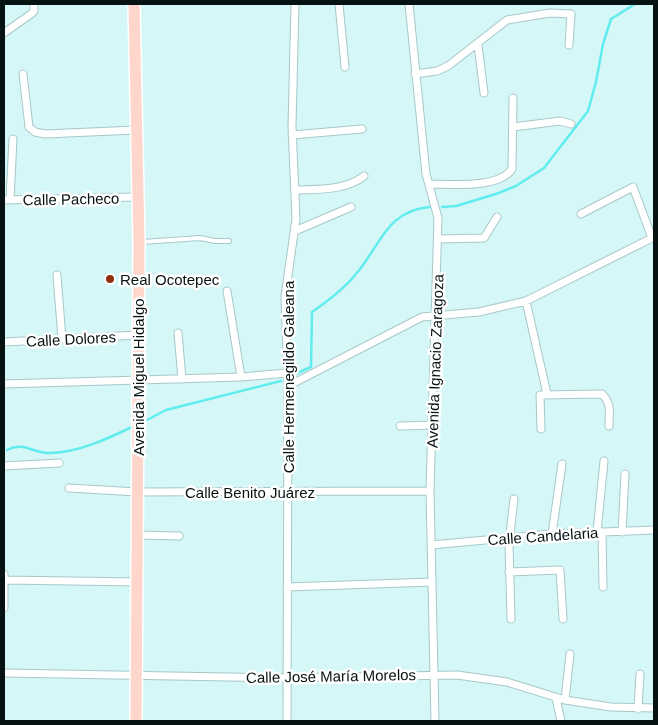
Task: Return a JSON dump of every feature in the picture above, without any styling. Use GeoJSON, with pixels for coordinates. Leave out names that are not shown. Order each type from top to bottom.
{"type":"FeatureCollection","features":[{"type":"Feature","properties":{"kind":"main road","name":"Avenida Miguel Hidalgo"},"geometry":{"type":"LineString","coordinates":[[134,4],[139,242],[136,721]]}},
{"type":"Feature","properties":{"kind":"street"},"geometry":{"type":"LineString","coordinates":[[4,33],[32,14],[34,4]]}},
{"type":"Feature","properties":{"kind":"street","name":"Calle Hermenegildo Galeana"},"geometry":{"type":"LineString","coordinates":[[287,721],[288,386],[284,296],[295,231],[292,135],[295,4]]}},
{"type":"Feature","properties":{"kind":"street"},"geometry":{"type":"LineString","coordinates":[[339,4],[345,67]]}},
{"type":"Feature","properties":{"kind":"street","name":"Avenida Ignacio Zaragoza"},"geometry":{"type":"LineString","coordinates":[[410,4],[415,74],[426,174],[438,218],[434,425],[430,491],[435,721]]}},
{"type":"Feature","properties":{"kind":"street"},"geometry":{"type":"LineString","coordinates":[[415,74],[437,71],[448,66],[478,45],[507,20],[550,13],[572,14],[569,45]]}},
{"type":"Feature","properties":{"kind":"street"},"geometry":{"type":"LineString","coordinates":[[478,45],[484,93]]}},
{"type":"Feature","properties":{"kind":"street"},"geometry":{"type":"LineString","coordinates":[[23,74],[30,126],[35,132],[45,134],[136,130]]}},
{"type":"Feature","properties":{"kind":"street"},"geometry":{"type":"LineString","coordinates":[[430,184],[486,183],[509,174],[512,169],[513,98]]}},
{"type":"Feature","properties":{"kind":"street"},"geometry":{"type":"LineString","coordinates":[[513,128],[560,121],[571,124]]}},
{"type":"Feature","properties":{"kind":"street"},"geometry":{"type":"LineString","coordinates":[[292,135],[362,129]]}},
{"type":"Feature","properties":{"kind":"street"},"geometry":{"type":"LineString","coordinates":[[7,200],[13,139]]}},
{"type":"Feature","properties":{"kind":"street"},"geometry":{"type":"LineString","coordinates":[[295,190],[350,184],[364,176]]}},
{"type":"Feature","properties":{"kind":"street"},"geometry":{"type":"LineString","coordinates":[[288,386],[422,318],[479,312],[526,301],[653,238],[633,187],[581,214]]}},
{"type":"Feature","properties":{"kind":"street","name":"Calle Pacheco"},"geometry":{"type":"LineString","coordinates":[[7,200],[138,198]]}},
{"type":"Feature","properties":{"kind":"street"},"geometry":{"type":"LineString","coordinates":[[295,231],[351,207]]}},
{"type":"Feature","properties":{"kind":"street"},"geometry":{"type":"LineString","coordinates":[[438,239],[484,238],[498,217]]}},
{"type":"Feature","properties":{"kind":"street"},"geometry":{"type":"LineString","coordinates":[[57,275],[62,339]]}},
{"type":"Feature","properties":{"kind":"street"},"geometry":{"type":"LineString","coordinates":[[227,291],[241,377]]}},
{"type":"Feature","properties":{"kind":"street"},"geometry":{"type":"LineString","coordinates":[[526,301],[547,394]]}},
{"type":"Feature","properties":{"kind":"street"},"geometry":{"type":"LineString","coordinates":[[178,333],[182,378]]}},
{"type":"Feature","properties":{"kind":"street","name":"Calle Dolores"},"geometry":{"type":"LineString","coordinates":[[4,342],[138,335]]}},
{"type":"Feature","properties":{"kind":"street"},"geometry":{"type":"LineString","coordinates":[[4,384],[241,377],[287,373]]}},
{"type":"Feature","properties":{"kind":"street"},"geometry":{"type":"LineString","coordinates":[[541,429],[540,394],[602,394],[610,407],[609,426]]}},
{"type":"Feature","properties":{"kind":"street"},"geometry":{"type":"LineString","coordinates":[[400,426],[434,425]]}},
{"type":"Feature","properties":{"kind":"street"},"geometry":{"type":"LineString","coordinates":[[603,587],[599,532],[604,461]]}},
{"type":"Feature","properties":{"kind":"street"},"geometry":{"type":"LineString","coordinates":[[4,466],[59,462]]}},
{"type":"Feature","properties":{"kind":"street"},"geometry":{"type":"LineString","coordinates":[[552,534],[562,464]]}},
{"type":"Feature","properties":{"kind":"street"},"geometry":{"type":"LineString","coordinates":[[622,532],[625,474]]}},
{"type":"Feature","properties":{"kind":"street","name":"Calle Benito Juárez"},"geometry":{"type":"LineString","coordinates":[[69,488],[138,492],[430,491]]}},
{"type":"Feature","properties":{"kind":"street"},"geometry":{"type":"LineString","coordinates":[[511,619],[509,538],[514,499]]}},
{"type":"Feature","properties":{"kind":"street","name":"Calle Candelaria"},"geometry":{"type":"LineString","coordinates":[[431,545],[552,534],[654,530]]}},
{"type":"Feature","properties":{"kind":"street"},"geometry":{"type":"LineString","coordinates":[[138,535],[179,536]]}},
{"type":"Feature","properties":{"kind":"street"},"geometry":{"type":"LineString","coordinates":[[509,572],[560,570],[563,619]]}},
{"type":"Feature","properties":{"kind":"street"},"geometry":{"type":"LineString","coordinates":[[4,574],[4,608]]}},
{"type":"Feature","properties":{"kind":"street"},"geometry":{"type":"LineString","coordinates":[[4,580],[138,582]]}},
{"type":"Feature","properties":{"kind":"street"},"geometry":{"type":"LineString","coordinates":[[288,586],[432,582]]}},
{"type":"Feature","properties":{"kind":"street"},"geometry":{"type":"LineString","coordinates":[[565,700],[570,654]]}},
{"type":"Feature","properties":{"kind":"street","name":"Calle José María Morelos"},"geometry":{"type":"LineString","coordinates":[[4,673],[287,678],[434,674],[481,677],[565,700],[638,709],[654,708]]}},
{"type":"Feature","properties":{"kind":"street"},"geometry":{"type":"LineString","coordinates":[[638,709],[640,674]]}},
{"type":"Feature","properties":{"kind":"street"},"geometry":{"type":"LineString","coordinates":[[556,698],[561,721]]}},
{"type":"Feature","properties":{"kind":"lane"},"geometry":{"type":"LineString","coordinates":[[139,242],[200,238],[229,241]]}},
{"type":"Feature","properties":{"kind":"waterway"},"geometry":{"type":"LineString","coordinates":[[442,207],[456,206],[496,194],[516,186],[544,168],[588,111],[603,44],[611,19],[635,4]]}},
{"type":"Feature","properties":{"kind":"waterway"},"geometry":{"type":"LineString","coordinates":[[293,375],[311,367],[312,312],[351,280],[394,222],[415,210],[430,207]]}},
{"type":"Feature","properties":{"kind":"waterway"},"geometry":{"type":"LineString","coordinates":[[145,421],[166,410],[281,381]]}},
{"type":"Feature","properties":{"kind":"waterway"},"geometry":{"type":"LineString","coordinates":[[7,450],[19,447],[45,453],[72,450],[103,440],[132,427]]}},
{"type":"Feature","properties":{"kind":"place","name":"Real Ocotepec"},"geometry":{"type":"Point","coordinates":[110,279]}}]}
